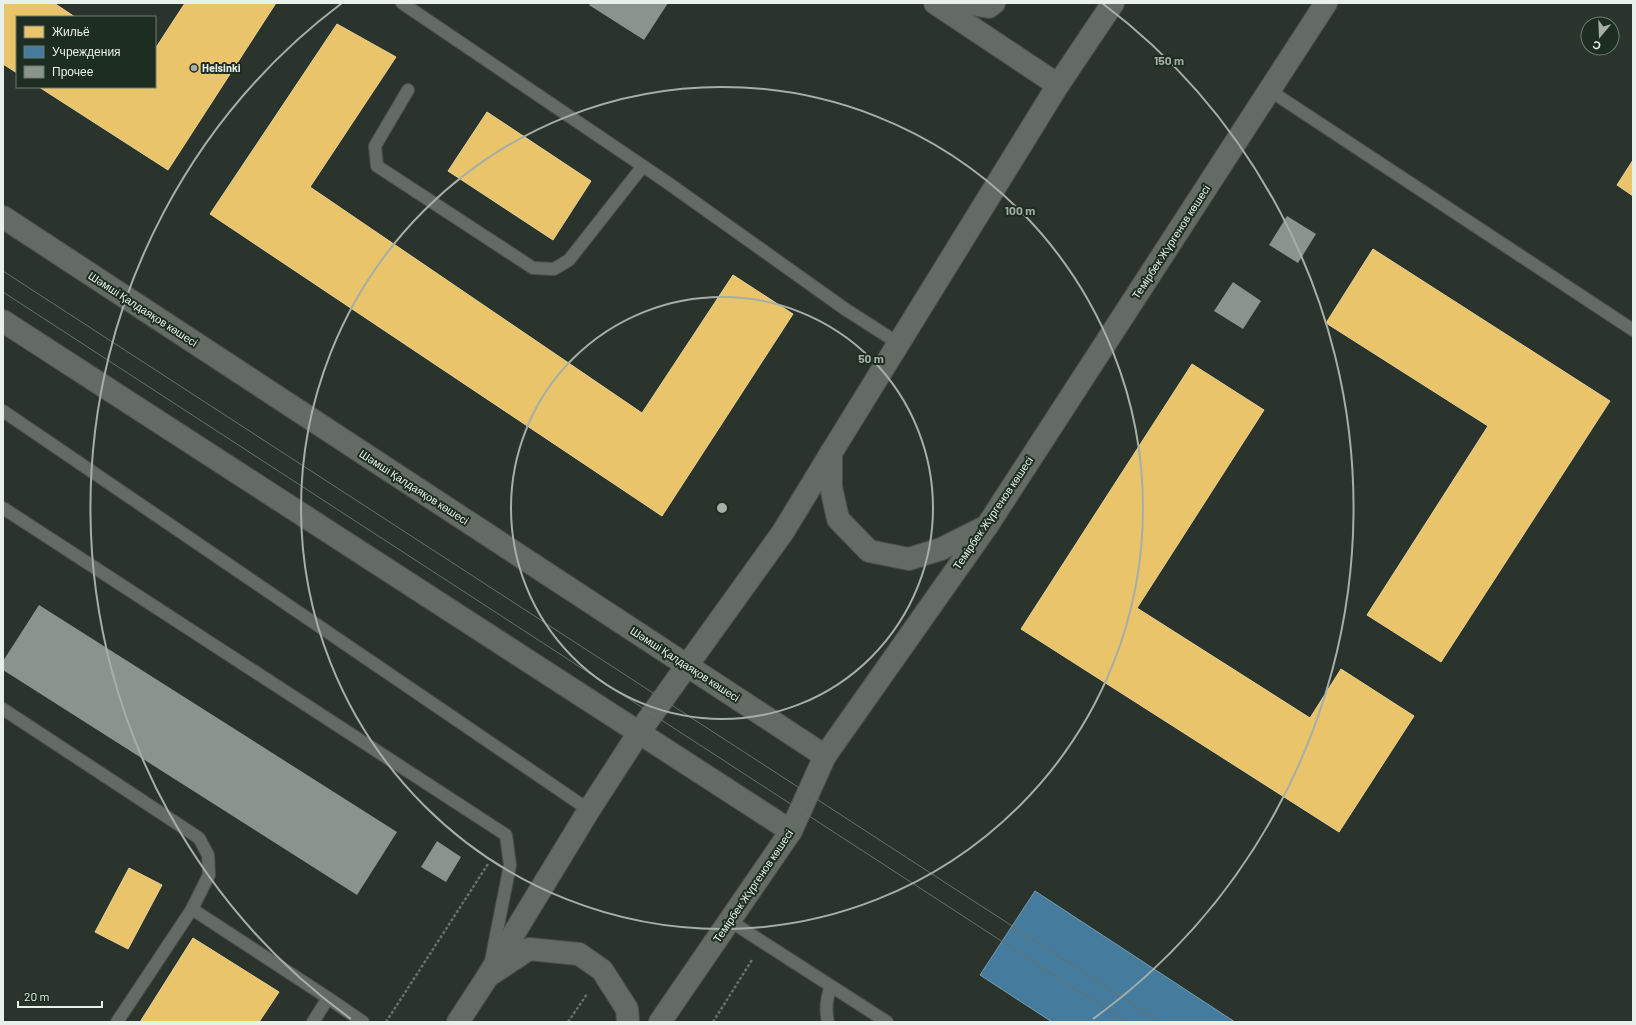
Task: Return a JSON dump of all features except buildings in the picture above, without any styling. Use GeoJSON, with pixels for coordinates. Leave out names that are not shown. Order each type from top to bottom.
{"type":"FeatureCollection","features":[{"type":"Feature","properties":{"kind":"street"},"geometry":{"type":"LineString","coordinates":[[935,3],[1058,85]]}},
{"type":"Feature","properties":{"kind":"street"},"geometry":{"type":"LineString","coordinates":[[965,3],[989,7],[994,3]]}},
{"type":"Feature","properties":{"kind":"street"},"geometry":{"type":"LineString","coordinates":[[458,1022],[488,976],[589,810],[640,731],[783,532],[1058,85],[1113,3]]}},
{"type":"Feature","properties":{"kind":"street","name":"Темірбек Жүргенов көшесі"},"geometry":{"type":"LineString","coordinates":[[660,1022],[791,831],[825,756],[987,526],[1326,3]]}},
{"type":"Feature","properties":{"kind":"street","name":"Шәмші Қалдаяқов көшесі"},"geometry":{"type":"LineString","coordinates":[[3,217],[825,756]]}},
{"type":"Feature","properties":{"kind":"street"},"geometry":{"type":"LineString","coordinates":[[3,321],[640,731],[791,831]]}},
{"type":"Feature","properties":{"kind":"street"},"geometry":{"type":"LineString","coordinates":[[831,453],[830,487],[838,519],[869,551],[908,559],[941,549],[987,526]]}},
{"type":"Feature","properties":{"kind":"street"},"geometry":{"type":"LineString","coordinates":[[488,976],[529,949],[579,954],[602,970],[627,1009],[628,1022]]}},
{"type":"Feature","properties":{"kind":"lane"},"geometry":{"type":"LineString","coordinates":[[402,3],[643,166],[845,309],[898,344]]}},
{"type":"Feature","properties":{"kind":"lane"},"geometry":{"type":"LineString","coordinates":[[408,90],[375,146],[377,166],[532,268],[554,269],[569,260],[643,166]]}},
{"type":"Feature","properties":{"kind":"lane"},"geometry":{"type":"LineString","coordinates":[[1269,90],[1633,330]]}},
{"type":"Feature","properties":{"kind":"lane"},"geometry":{"type":"LineString","coordinates":[[3,411],[589,810]]}},
{"type":"Feature","properties":{"kind":"lane"},"geometry":{"type":"LineString","coordinates":[[3,508],[506,835],[510,864],[488,976]]}},
{"type":"Feature","properties":{"kind":"lane"},"geometry":{"type":"LineString","coordinates":[[3,709],[199,838],[208,855],[209,875],[192,909],[117,1022]]}},
{"type":"Feature","properties":{"kind":"lane"},"geometry":{"type":"LineString","coordinates":[[192,909],[363,1022]]}},
{"type":"Feature","properties":{"kind":"lane"},"geometry":{"type":"LineString","coordinates":[[730,921],[887,1022]]}},
{"type":"Feature","properties":{"kind":"lane"},"geometry":{"type":"LineString","coordinates":[[828,1022],[826,1011],[827,998],[831,986]]}},
{"type":"Feature","properties":{"kind":"lane"},"geometry":{"type":"LineString","coordinates":[[313,1022],[328,998]]}},
{"type":"Feature","properties":{"kind":"path"},"geometry":{"type":"LineString","coordinates":[[386,1022],[506,835]]}},
{"type":"Feature","properties":{"kind":"path"},"geometry":{"type":"LineString","coordinates":[[713,1022],[764,943]]}},
{"type":"Feature","properties":{"kind":"path"},"geometry":{"type":"LineString","coordinates":[[568,1022],[602,970]]}},
{"type":"Feature","properties":{"kind":"tram line"},"geometry":{"type":"LineString","coordinates":[[3,271],[1160,1022]]}},
{"type":"Feature","properties":{"kind":"tram line"},"geometry":{"type":"LineString","coordinates":[[3,292],[1126,1022]]}},
{"type":"Feature","properties":{"kind":"place","name":"Helsinki"},"geometry":{"type":"Point","coordinates":[194,68]}}]}
